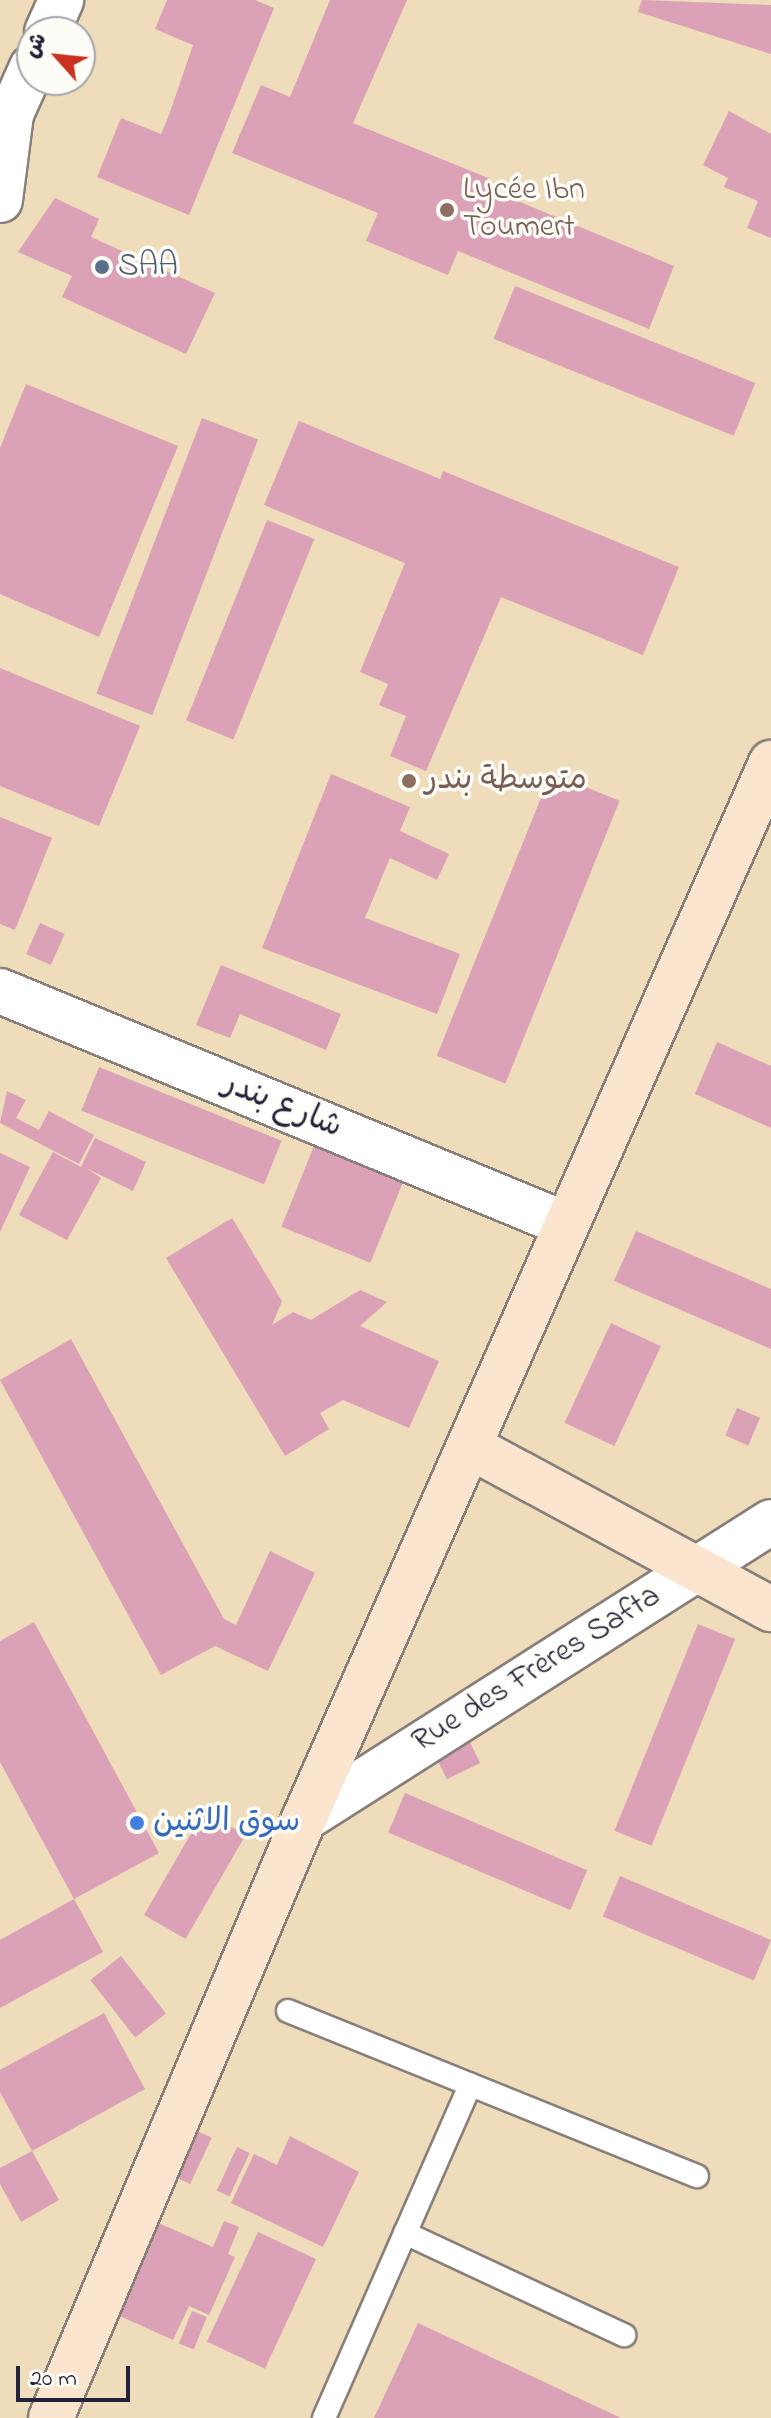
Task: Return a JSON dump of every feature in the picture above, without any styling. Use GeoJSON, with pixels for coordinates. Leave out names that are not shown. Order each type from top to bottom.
{"type":"FeatureCollection","features":[{"type":"Feature","properties":{"kind":"main road"},"geometry":{"type":"LineString","coordinates":[[51,2418],[304,1819],[771,763]]}},
{"type":"Feature","properties":{"kind":"main road"},"geometry":{"type":"LineString","coordinates":[[469,1446],[694,1571],[771,1609]]}},
{"type":"Feature","properties":{"kind":"street"},"geometry":{"type":"LineString","coordinates":[[1,193],[11,114],[19,96]]}},
{"type":"Feature","properties":{"kind":"street","name":"شارع بندر"},"geometry":{"type":"LineString","coordinates":[[0,991],[565,1224]]}},
{"type":"Feature","properties":{"kind":"street","name":"Rue des Frères Safta"},"geometry":{"type":"LineString","coordinates":[[304,1819],[771,1522]]}},
{"type":"Feature","properties":{"kind":"lane"},"geometry":{"type":"LineString","coordinates":[[288,2011],[697,2176]]}},
{"type":"Feature","properties":{"kind":"lane"},"geometry":{"type":"LineString","coordinates":[[324,2418],[470,2085]]}},
{"type":"Feature","properties":{"kind":"lane"},"geometry":{"type":"LineString","coordinates":[[405,2233],[624,2335]]}},
{"type":"Feature","properties":{"kind":"building"},"geometry":{"type":"Polygon","coordinates":[[[167,0],[255,0],[274,8],[189,215],[97,177],[121,118],[161,134],[169,115],[193,45],[155,29],[167,0]]]}},
{"type":"Feature","properties":{"kind":"building"},"geometry":{"type":"Polygon","coordinates":[[[330,0],[407,0],[353,123],[488,178],[484,187],[674,266],[649,329],[458,251],[448,275],[366,241],[378,213],[232,153],[261,85],[290,97],[330,0]]]}},
{"type":"Feature","properties":{"kind":"building"},"geometry":{"type":"Polygon","coordinates":[[[642,0],[771,5],[771,54],[638,12],[642,0]]]}},
{"type":"Feature","properties":{"kind":"building"},"geometry":{"type":"Polygon","coordinates":[[[729,111],[771,134],[771,238],[747,228],[758,201],[724,187],[728,178],[703,165],[729,111]]]}},
{"type":"Feature","properties":{"kind":"building"},"geometry":{"type":"Polygon","coordinates":[[[55,198],[99,219],[91,237],[215,293],[186,354],[62,297],[72,276],[18,252],[55,198]]]}},
{"type":"Feature","properties":{"kind":"building"},"geometry":{"type":"Polygon","coordinates":[[[515,286],[755,383],[734,436],[494,339],[515,286]]]}},
{"type":"Feature","properties":{"kind":"building"},"geometry":{"type":"Polygon","coordinates":[[[26,384],[178,446],[99,637],[0,594],[0,448],[26,384]]]}},
{"type":"Feature","properties":{"kind":"building"},"geometry":{"type":"Polygon","coordinates":[[[202,418],[258,440],[152,715],[96,693],[202,418]]]}},
{"type":"Feature","properties":{"kind":"building"},"geometry":{"type":"Polygon","coordinates":[[[299,421],[440,479],[443,471],[679,567],[643,655],[501,597],[426,771],[390,756],[406,716],[379,705],[388,684],[360,672],[405,563],[264,505],[299,421]]]}},
{"type":"Feature","properties":{"kind":"building"},"geometry":{"type":"Polygon","coordinates":[[[267,520],[314,539],[233,739],[186,720],[267,520]]]}},
{"type":"Feature","properties":{"kind":"building"},"geometry":{"type":"Polygon","coordinates":[[[0,668],[140,726],[99,826],[0,786],[0,668]]]}},
{"type":"Feature","properties":{"kind":"building"},"geometry":{"type":"Polygon","coordinates":[[[551,773],[620,801],[505,1084],[437,1056],[551,773]]]}},
{"type":"Feature","properties":{"kind":"building"},"geometry":{"type":"Polygon","coordinates":[[[331,774],[410,807],[400,831],[449,854],[437,880],[390,858],[365,918],[460,954],[437,1014],[262,948],[331,774]]]}},
{"type":"Feature","properties":{"kind":"building"},"geometry":{"type":"Polygon","coordinates":[[[0,817],[52,838],[15,930],[0,924],[0,817]]]}},
{"type":"Feature","properties":{"kind":"building"},"geometry":{"type":"Polygon","coordinates":[[[40,923],[65,934],[51,965],[26,954],[40,923]]]}},
{"type":"Feature","properties":{"kind":"building"},"geometry":{"type":"Polygon","coordinates":[[[221,965],[341,1014],[326,1050],[240,1014],[230,1038],[196,1025],[221,965]]]}},
{"type":"Feature","properties":{"kind":"building"},"geometry":{"type":"Polygon","coordinates":[[[717,1042],[771,1066],[771,1128],[695,1094],[717,1042]]]}},
{"type":"Feature","properties":{"kind":"building"},"geometry":{"type":"Polygon","coordinates":[[[99,1067],[282,1141],[264,1184],[81,1111],[99,1067]]]}},
{"type":"Feature","properties":{"kind":"building"},"geometry":{"type":"Polygon","coordinates":[[[7,1091],[26,1100],[16,1118],[39,1130],[49,1111],[94,1135],[79,1164],[0,1123],[7,1091]]]}},
{"type":"Feature","properties":{"kind":"building"},"geometry":{"type":"Polygon","coordinates":[[[95,1138],[146,1162],[133,1191],[86,1168],[101,1178],[67,1240],[19,1215],[53,1152],[81,1167],[95,1138]]]}},
{"type":"Feature","properties":{"kind":"building"},"geometry":{"type":"Polygon","coordinates":[[[314,1146],[403,1182],[370,1263],[281,1227],[314,1146]]]}},
{"type":"Feature","properties":{"kind":"building"},"geometry":{"type":"Polygon","coordinates":[[[0,1153],[30,1167],[0,1232],[0,1153]]]}},
{"type":"Feature","properties":{"kind":"building"},"geometry":{"type":"Polygon","coordinates":[[[232,1218],[282,1301],[272,1325],[293,1312],[311,1320],[360,1290],[387,1302],[360,1326],[439,1361],[409,1428],[343,1400],[320,1413],[329,1429],[285,1456],[166,1258],[232,1218]]]}},
{"type":"Feature","properties":{"kind":"building"},"geometry":{"type":"Polygon","coordinates":[[[636,1231],[771,1289],[771,1349],[614,1281],[636,1231]]]}},
{"type":"Feature","properties":{"kind":"building"},"geometry":{"type":"Polygon","coordinates":[[[611,1323],[661,1346],[614,1446],[565,1423],[611,1323]]]}},
{"type":"Feature","properties":{"kind":"building"},"geometry":{"type":"Polygon","coordinates":[[[71,1339],[224,1619],[236,1625],[270,1551],[315,1573],[268,1671],[215,1646],[161,1675],[0,1380],[71,1339]]]}},
{"type":"Feature","properties":{"kind":"building"},"geometry":{"type":"Polygon","coordinates":[[[737,1408],[760,1418],[748,1445],[725,1436],[737,1408]]]}},
{"type":"Feature","properties":{"kind":"building"},"geometry":{"type":"Polygon","coordinates":[[[34,1622],[159,1853],[74,1899],[0,1762],[0,1641],[34,1622]]]}},
{"type":"Feature","properties":{"kind":"building"},"geometry":{"type":"Polygon","coordinates":[[[698,1624],[735,1639],[652,1846],[614,1831],[698,1624]]]}},
{"type":"Feature","properties":{"kind":"building"},"geometry":{"type":"Polygon","coordinates":[[[467,1736],[480,1763],[447,1779],[434,1752],[467,1736]]]}},
{"type":"Feature","properties":{"kind":"building"},"geometry":{"type":"Polygon","coordinates":[[[405,1793],[587,1870],[570,1910],[388,1833],[405,1793]]]}},
{"type":"Feature","properties":{"kind":"building"},"geometry":{"type":"Polygon","coordinates":[[[204,1811],[246,1835],[186,1939],[144,1915],[204,1811]]]}},
{"type":"Feature","properties":{"kind":"building"},"geometry":{"type":"Polygon","coordinates":[[[620,1876],[771,1940],[754,1981],[603,1917],[620,1876]]]}},
{"type":"Feature","properties":{"kind":"building"},"geometry":{"type":"Polygon","coordinates":[[[74,1899],[103,1952],[0,2008],[0,1940],[74,1899]]]}},
{"type":"Feature","properties":{"kind":"building"},"geometry":{"type":"Polygon","coordinates":[[[121,1956],[166,2014],[135,2038],[90,1980],[121,1956]]]}},
{"type":"Feature","properties":{"kind":"building"},"geometry":{"type":"Polygon","coordinates":[[[104,2013],[145,2089],[32,2151],[0,2092],[0,2070],[104,2013]]]}},
{"type":"Feature","properties":{"kind":"building"},"geometry":{"type":"Polygon","coordinates":[[[180,2123],[212,2138],[190,2184],[158,2169],[180,2123]]]}},
{"type":"Feature","properties":{"kind":"building"},"geometry":{"type":"Polygon","coordinates":[[[290,2136],[359,2172],[323,2247],[231,2203],[254,2154],[277,2165],[290,2136]]]}},
{"type":"Feature","properties":{"kind":"building"},"geometry":{"type":"Polygon","coordinates":[[[237,2147],[250,2153],[229,2196],[217,2191],[237,2147]]]}},
{"type":"Feature","properties":{"kind":"building"},"geometry":{"type":"Polygon","coordinates":[[[32,2151],[59,2200],[21,2222],[0,2184],[0,2168],[32,2151]]]}},
{"type":"Feature","properties":{"kind":"building"},"geometry":{"type":"Polygon","coordinates":[[[138,2214],[213,2247],[224,2221],[239,2227],[228,2254],[235,2257],[209,2315],[189,2306],[173,2340],[100,2307],[138,2214]]]}},
{"type":"Feature","properties":{"kind":"building"},"geometry":{"type":"Polygon","coordinates":[[[258,2232],[316,2259],[265,2369],[207,2342],[258,2232]]]}},
{"type":"Feature","properties":{"kind":"building"},"geometry":{"type":"Polygon","coordinates":[[[192,2311],[207,2317],[194,2349],[179,2343],[192,2311]]]}},
{"type":"Feature","properties":{"kind":"building"},"geometry":{"type":"Polygon","coordinates":[[[418,2323],[621,2418],[374,2418],[418,2323]]]}},
{"type":"Feature","properties":{"kind":"place","name":"Lycée Ibn Toumert"},"geometry":{"type":"Point","coordinates":[447,210]}},
{"type":"Feature","properties":{"kind":"place","name":"SAA"},"geometry":{"type":"Point","coordinates":[102,267]}},
{"type":"Feature","properties":{"kind":"place","name":"متوسطة بندر"},"geometry":{"type":"Point","coordinates":[409,781]}},
{"type":"Feature","properties":{"kind":"place","name":"ﺳﻮق اﻻﺛﻨﻴﻦ"},"geometry":{"type":"Point","coordinates":[137,1823]}}]}
